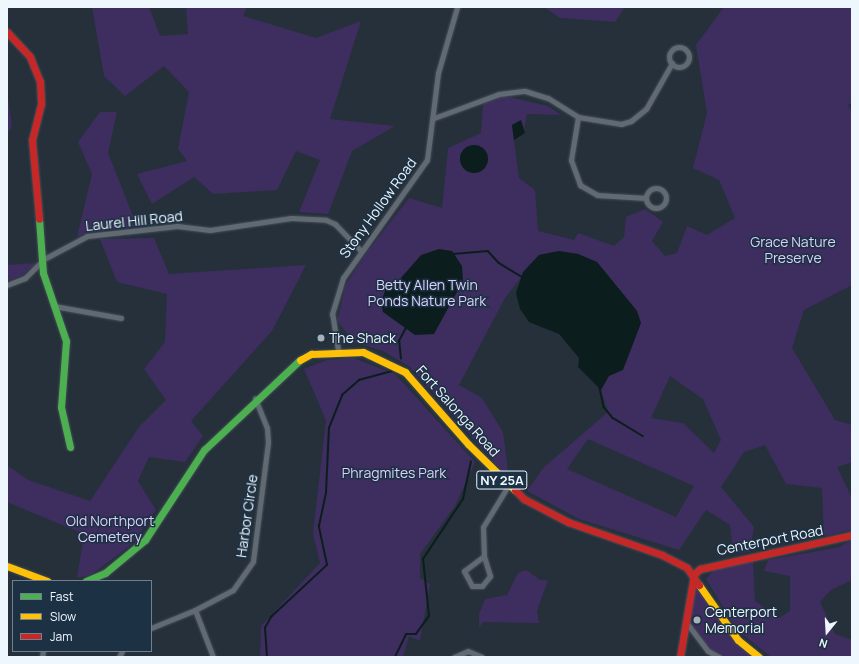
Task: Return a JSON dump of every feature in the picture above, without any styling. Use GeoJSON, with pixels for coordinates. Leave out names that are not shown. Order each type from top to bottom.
{"type":"FeatureCollection","features":[{"type":"Feature","properties":{"kind":"main road"},"geometry":{"type":"LineString","coordinates":[[7,32],[30,58],[40,82],[41,104],[32,140],[44,259],[43,273],[66,341],[61,407],[70,447]]}},
{"type":"Feature","properties":{"kind":"main road","name":"Fort Salonga Road"},"geometry":{"type":"LineString","coordinates":[[88,580],[105,573],[145,540],[204,450],[255,398],[293,363],[311,354],[338,350],[363,352],[405,372],[508,486],[524,499],[568,522],[662,555],[694,574]]}},
{"type":"Feature","properties":{"kind":"main road","name":"Centerport Road"},"geometry":{"type":"LineString","coordinates":[[694,574],[709,565],[812,546],[852,534]]}},
{"type":"Feature","properties":{"kind":"main road"},"geometry":{"type":"LineString","coordinates":[[7,566],[44,580]]}},
{"type":"Feature","properties":{"kind":"main road"},"geometry":{"type":"LineString","coordinates":[[680,657],[694,574]]}},
{"type":"Feature","properties":{"kind":"main road","name":"NY 25A"},"geometry":{"type":"LineString","coordinates":[[694,574],[738,640],[759,657]]}},
{"type":"Feature","properties":{"kind":"street","name":"Stony Hollow Road"},"geometry":{"type":"LineString","coordinates":[[338,350],[332,314],[336,293],[361,251],[418,179],[430,150],[438,73],[457,7]]}},
{"type":"Feature","properties":{"kind":"street"},"geometry":{"type":"LineString","coordinates":[[434,118],[499,94],[525,91],[548,98],[578,117],[603,123],[631,121],[646,109],[672,63]]}},
{"type":"Feature","properties":{"kind":"street"},"geometry":{"type":"LineString","coordinates":[[578,117],[571,160],[580,185],[597,195],[646,198]]}},
{"type":"Feature","properties":{"kind":"street","name":"Laurel Hill Road"},"geometry":{"type":"LineString","coordinates":[[7,285],[25,278],[44,259],[87,236],[177,226],[230,229],[292,218],[332,222],[361,251]]}},
{"type":"Feature","properties":{"kind":"street"},"geometry":{"type":"LineString","coordinates":[[54,306],[121,318]]}},
{"type":"Feature","properties":{"kind":"street","name":"Harbor Circle"},"geometry":{"type":"LineString","coordinates":[[152,628],[195,610],[233,590],[254,561],[268,442],[267,428],[255,398]]}},
{"type":"Feature","properties":{"kind":"street"},"geometry":{"type":"LineString","coordinates":[[484,556],[464,571],[472,586],[482,586],[490,576],[484,556],[483,527],[508,486]]}},
{"type":"Feature","properties":{"kind":"street"},"geometry":{"type":"LineString","coordinates":[[195,610],[213,657]]}},
{"type":"Feature","properties":{"kind":"street"},"geometry":{"type":"LineString","coordinates":[[686,622],[708,651],[719,657]]}},
{"type":"Feature","properties":{"kind":"street"},"geometry":{"type":"LineString","coordinates":[[454,657],[468,651],[482,657]]}},
{"type":"Feature","properties":{"kind":"green space"},"geometry":{"type":"Polygon","coordinates":[[[92,7],[149,7],[160,36],[188,34],[186,7],[247,7],[243,16],[316,38],[361,21],[330,119],[395,126],[352,151],[328,214],[299,212],[320,160],[296,151],[277,190],[213,194],[194,177],[152,204],[137,174],[187,161],[178,149],[189,92],[164,66],[125,96],[104,76],[92,7]]]}},
{"type":"Feature","properties":{"kind":"green space"},"geometry":{"type":"Polygon","coordinates":[[[544,7],[625,7],[615,22],[560,18],[544,7]]]}},
{"type":"Feature","properties":{"kind":"green space"},"geometry":{"type":"Polygon","coordinates":[[[724,7],[852,7],[852,103],[848,105],[852,112],[852,285],[804,310],[792,348],[835,420],[852,425],[852,462],[837,467],[852,498],[852,530],[824,536],[822,488],[786,484],[765,445],[744,452],[721,487],[754,527],[750,552],[733,553],[730,525],[706,510],[679,550],[579,519],[527,491],[543,468],[608,412],[601,390],[637,311],[597,262],[578,254],[559,251],[539,255],[505,298],[459,385],[482,398],[503,432],[509,479],[410,367],[383,351],[354,342],[337,321],[346,284],[367,252],[409,198],[442,208],[448,148],[481,133],[483,104],[505,96],[548,106],[561,115],[527,114],[524,130],[521,121],[512,125],[519,178],[535,190],[538,231],[574,240],[578,233],[614,246],[624,237],[626,217],[645,209],[663,222],[652,241],[665,256],[677,253],[687,226],[707,235],[735,218],[719,180],[693,168],[707,113],[696,45],[724,7]],[[670,376],[651,418],[683,423],[714,453],[721,440],[703,399],[670,376]],[[588,439],[567,469],[676,517],[694,486],[588,439]]]}},
{"type":"Feature","properties":{"kind":"green space"},"geometry":{"type":"Polygon","coordinates":[[[7,90],[12,126],[7,135],[7,90]]]}},
{"type":"Feature","properties":{"kind":"green space"},"geometry":{"type":"Polygon","coordinates":[[[100,112],[117,112],[108,153],[137,226],[86,233],[77,237],[92,174],[78,142],[100,112]]]}},
{"type":"Feature","properties":{"kind":"green space","name":"Old Northport Cemetery"},"geometry":{"type":"Polygon","coordinates":[[[154,238],[169,274],[306,265],[272,331],[191,421],[203,436],[185,462],[149,457],[138,481],[156,510],[131,545],[92,574],[77,578],[84,534],[7,502],[7,465],[28,480],[90,501],[139,427],[166,400],[144,369],[165,342],[167,294],[117,282],[100,239],[154,238]]]}},
{"type":"Feature","properties":{"kind":"green space"},"geometry":{"type":"Polygon","coordinates":[[[38,263],[21,276],[7,281],[7,265],[38,263]]]}},
{"type":"Feature","properties":{"kind":"green space","name":"Phragmites Park"},"geometry":{"type":"Polygon","coordinates":[[[353,358],[395,374],[475,462],[455,506],[420,554],[420,578],[430,584],[420,641],[409,636],[403,657],[260,657],[261,626],[320,563],[313,534],[326,420],[304,369],[327,360],[353,358]]]}},
{"type":"Feature","properties":{"kind":"green space"},"geometry":{"type":"Polygon","coordinates":[[[852,540],[852,580],[831,590],[820,602],[835,634],[852,640],[852,657],[771,657],[737,630],[706,579],[715,569],[753,562],[755,601],[779,618],[790,611],[790,576],[764,571],[768,560],[839,547],[852,540]]]}},
{"type":"Feature","properties":{"kind":"green space"},"geometry":{"type":"Polygon","coordinates":[[[526,570],[540,580],[548,580],[537,611],[539,623],[483,622],[479,628],[479,614],[485,599],[507,595],[518,573],[526,570]]]}},
{"type":"Feature","properties":{"kind":"green space"},"geometry":{"type":"Polygon","coordinates":[[[701,588],[757,657],[725,657],[710,650],[690,623],[694,591],[701,588]]]}},
{"type":"Feature","properties":{"kind":"shaded area"},"geometry":{"type":"Polygon","coordinates":[[[521,120],[525,133],[514,140],[512,125],[521,120]]]}},
{"type":"Feature","properties":{"kind":"shaded area"},"geometry":{"type":"Polygon","coordinates":[[[474,145],[484,149],[488,159],[484,169],[474,173],[464,169],[460,159],[464,149],[474,145]]]}},
{"type":"Feature","properties":{"kind":"shaded area"},"geometry":{"type":"Polygon","coordinates":[[[439,249],[452,251],[462,266],[463,281],[434,334],[415,335],[383,312],[381,302],[387,285],[400,279],[421,255],[439,249]]]}},
{"type":"Feature","properties":{"kind":"shaded area"},"geometry":{"type":"Polygon","coordinates":[[[559,251],[578,254],[597,262],[637,311],[641,323],[623,370],[609,376],[601,390],[578,367],[579,358],[559,334],[529,322],[520,309],[516,293],[523,272],[539,255],[559,251]]]}},
{"type":"Feature","properties":{"kind":"waterway"},"geometry":{"type":"LineString","coordinates":[[453,254],[488,251],[499,263],[522,277]]}},
{"type":"Feature","properties":{"kind":"waterway"},"geometry":{"type":"LineString","coordinates":[[401,359],[399,341],[406,328]]}},
{"type":"Feature","properties":{"kind":"waterway"},"geometry":{"type":"LineString","coordinates":[[267,657],[265,628],[271,617],[327,565],[319,526],[326,493],[329,428],[342,395],[359,380],[392,371]]}},
{"type":"Feature","properties":{"kind":"waterway"},"geometry":{"type":"LineString","coordinates":[[600,388],[604,407],[613,418],[643,436]]}},
{"type":"Feature","properties":{"kind":"waterway"},"geometry":{"type":"LineString","coordinates":[[395,657],[406,634],[416,634],[429,616],[423,559],[463,499],[471,462]]}},
{"type":"Feature","properties":{"kind":"traffic: fast"},"geometry":{"type":"LineString","coordinates":[[39,219],[43,273],[66,341],[61,407],[70,447]]}},
{"type":"Feature","properties":{"kind":"traffic: fast"},"geometry":{"type":"LineString","coordinates":[[88,580],[105,573],[145,540],[204,450],[300,360]]}},
{"type":"Feature","properties":{"kind":"traffic: slow"},"geometry":{"type":"LineString","coordinates":[[300,360],[311,354],[363,352],[405,372],[468,444],[515,490]]}},
{"type":"Feature","properties":{"kind":"traffic: slow"},"geometry":{"type":"LineString","coordinates":[[7,566],[44,580]]}},
{"type":"Feature","properties":{"kind":"traffic: slow"},"geometry":{"type":"LineString","coordinates":[[699,585],[738,640],[759,657]]}},
{"type":"Feature","properties":{"kind":"traffic: jam"},"geometry":{"type":"LineString","coordinates":[[7,32],[30,57],[40,82],[41,104],[32,140],[39,219]]}},
{"type":"Feature","properties":{"kind":"traffic: jam"},"geometry":{"type":"LineString","coordinates":[[515,490],[524,499],[568,522],[662,555],[687,568],[699,585]]}},
{"type":"Feature","properties":{"kind":"traffic: jam"},"geometry":{"type":"LineString","coordinates":[[680,657],[694,574],[700,569],[852,535]]}},
{"type":"Feature","properties":{"kind":"place","name":"The Shack"},"geometry":{"type":"Point","coordinates":[321,338]}},
{"type":"Feature","properties":{"kind":"place","name":"Centerport Memorial"},"geometry":{"type":"Point","coordinates":[697,620]}},
{"type":"Feature","properties":{"kind":"park label","name":"Grace Nature Preserve"},"geometry":{"type":"Point","coordinates":[793,250]}},
{"type":"Feature","properties":{"kind":"park label","name":"Betty Allen Twin Ponds Nature Park"},"geometry":{"type":"Point","coordinates":[427,294]}}]}
